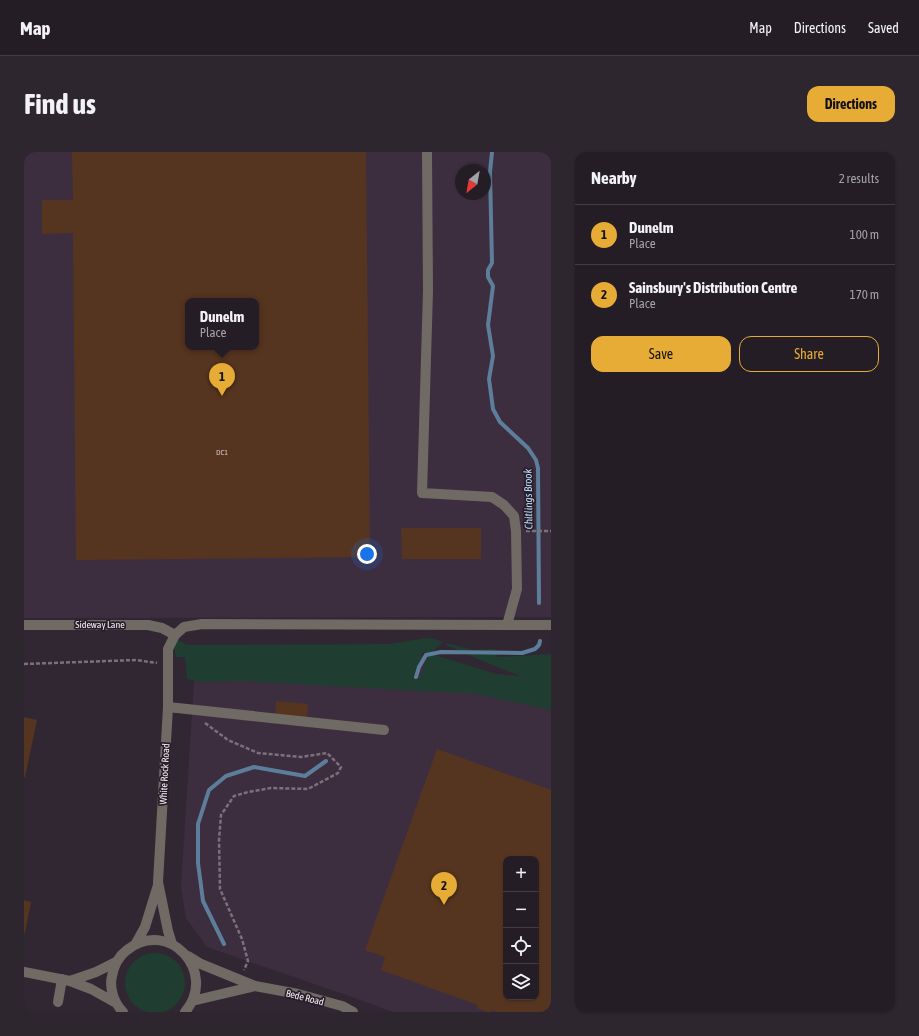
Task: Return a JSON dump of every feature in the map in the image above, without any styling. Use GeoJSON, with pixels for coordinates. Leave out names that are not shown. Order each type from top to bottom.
{"type":"FeatureCollection","features":[{"type":"Feature","properties":{"kind":"street"},"geometry":{"type":"LineString","coordinates":[[427,152],[428,298],[422,493],[492,497],[504,505],[514,516],[516,531],[517,589],[507,625]]}},
{"type":"Feature","properties":{"kind":"street"},"geometry":{"type":"LineString","coordinates":[[175,635],[184,627],[202,624],[551,624]]}},
{"type":"Feature","properties":{"kind":"street","name":"Sideway Lane"},"geometry":{"type":"LineString","coordinates":[[24,625],[148,625],[162,628],[175,635]]}},
{"type":"Feature","properties":{"kind":"street","name":"White Rock Road"},"geometry":{"type":"LineString","coordinates":[[135,944],[145,927],[158,882],[168,707],[168,649],[175,635]]}},
{"type":"Feature","properties":{"kind":"street"},"geometry":{"type":"LineString","coordinates":[[168,707],[384,730]]}},
{"type":"Feature","properties":{"kind":"street","name":"White Rock Road"},"geometry":{"type":"LineString","coordinates":[[158,882],[172,944]]}},
{"type":"Feature","properties":{"kind":"street"},"geometry":{"type":"LineString","coordinates":[[123,1012],[116,1003],[111,987],[112,974],[116,962],[124,952],[135,944],[153,940],[172,944]]}},
{"type":"Feature","properties":{"kind":"street","name":"Bede Road"},"geometry":{"type":"LineString","coordinates":[[172,944],[186,955],[202,964],[254,986],[298,994],[342,1006],[354,1012]]}},
{"type":"Feature","properties":{"kind":"street"},"geometry":{"type":"LineString","coordinates":[[185,1012],[192,1001],[196,989],[196,977],[191,962],[186,955]]}},
{"type":"Feature","properties":{"kind":"street"},"geometry":{"type":"LineString","coordinates":[[66,980],[96,972],[116,962]]}},
{"type":"Feature","properties":{"kind":"street"},"geometry":{"type":"LineString","coordinates":[[24,972],[66,980],[91,989],[116,1003]]}},
{"type":"Feature","properties":{"kind":"street"},"geometry":{"type":"LineString","coordinates":[[58,1002],[66,980]]}},
{"type":"Feature","properties":{"kind":"street","name":"Bede Road"},"geometry":{"type":"LineString","coordinates":[[192,1001],[254,986]]}},
{"type":"Feature","properties":{"kind":"path"},"geometry":{"type":"LineString","coordinates":[[531,531],[551,531]]}},
{"type":"Feature","properties":{"kind":"path"},"geometry":{"type":"LineString","coordinates":[[24,664],[136,660],[169,665]]}},
{"type":"Feature","properties":{"kind":"path"},"geometry":{"type":"LineString","coordinates":[[205,722],[228,740],[258,753],[301,757],[327,753],[341,767],[338,773],[308,789],[271,788],[234,796],[221,815],[219,840],[220,889],[242,939],[248,961],[239,980]]}},
{"type":"Feature","properties":{"kind":"shaded area"},"geometry":{"type":"Polygon","coordinates":[[[24,152],[551,152],[551,617],[24,618],[24,152]]]}},
{"type":"Feature","properties":{"kind":"shaded area"},"geometry":{"type":"Polygon","coordinates":[[[434,655],[496,674],[533,677],[551,676],[551,1012],[393,1012],[207,947],[186,918],[181,887],[195,668],[434,655]]]}},
{"type":"Feature","properties":{"kind":"green space"},"geometry":{"type":"Polygon","coordinates":[[[432,638],[443,642],[432,652],[422,653],[416,677],[419,679],[428,655],[434,655],[496,674],[523,677],[446,645],[447,643],[472,650],[495,649],[497,657],[551,654],[551,710],[476,694],[242,681],[201,682],[187,679],[185,657],[176,657],[172,641],[181,641],[186,645],[389,644],[432,638]]]}},
{"type":"Feature","properties":{"kind":"green space"},"geometry":{"type":"Polygon","coordinates":[[[155,953],[172,958],[180,966],[185,983],[180,1000],[172,1008],[155,1013],[138,1008],[130,1000],[125,983],[130,966],[138,958],[155,953]]]}},
{"type":"Feature","properties":{"kind":"building"},"geometry":{"type":"Polygon","coordinates":[[[72,152],[366,152],[370,557],[76,560],[73,233],[42,234],[42,200],[73,200],[72,152]]]}},
{"type":"Feature","properties":{"kind":"building"},"geometry":{"type":"Polygon","coordinates":[[[401,528],[481,528],[481,559],[402,559],[401,528]]]}},
{"type":"Feature","properties":{"kind":"building"},"geometry":{"type":"Polygon","coordinates":[[[276,701],[308,704],[307,719],[275,717],[276,701]]]}},
{"type":"Feature","properties":{"kind":"building"},"geometry":{"type":"Polygon","coordinates":[[[24,717],[37,720],[25,777],[24,777],[24,717]]]}},
{"type":"Feature","properties":{"kind":"building"},"geometry":{"type":"Polygon","coordinates":[[[437,749],[551,790],[551,1012],[497,1012],[492,1010],[491,1012],[487,1012],[477,1008],[478,1005],[381,970],[385,957],[365,950],[437,749]]]}},
{"type":"Feature","properties":{"kind":"building"},"geometry":{"type":"Polygon","coordinates":[[[24,900],[31,902],[25,933],[24,933],[24,900]]]}},
{"type":"Feature","properties":{"kind":"waterway","name":"Chitlings Brook"},"geometry":{"type":"LineString","coordinates":[[492,152],[490,172],[492,263],[488,270],[488,277],[493,286],[488,325],[493,356],[489,379],[493,409],[500,422],[528,448],[536,460],[538,468],[539,603]]}},
{"type":"Feature","properties":{"kind":"waterway","name":"Chitlings Brook"},"geometry":{"type":"LineString","coordinates":[[416,677],[419,667],[426,655],[441,652],[522,653],[535,649],[539,645],[540,641]]}},
{"type":"Feature","properties":{"kind":"waterway","name":"Chitlings Brook"},"geometry":{"type":"LineString","coordinates":[[224,944],[203,901],[198,863],[198,824],[209,790],[226,776],[254,767],[305,776],[326,761]]}},
{"type":"Feature","properties":{"kind":"place","name":"Dunelm"},"geometry":{"type":"Point","coordinates":[222,396]}},
{"type":"Feature","properties":{"kind":"place","name":"Sainsbury's Distribution Centre"},"geometry":{"type":"Point","coordinates":[444,905]}}]}
